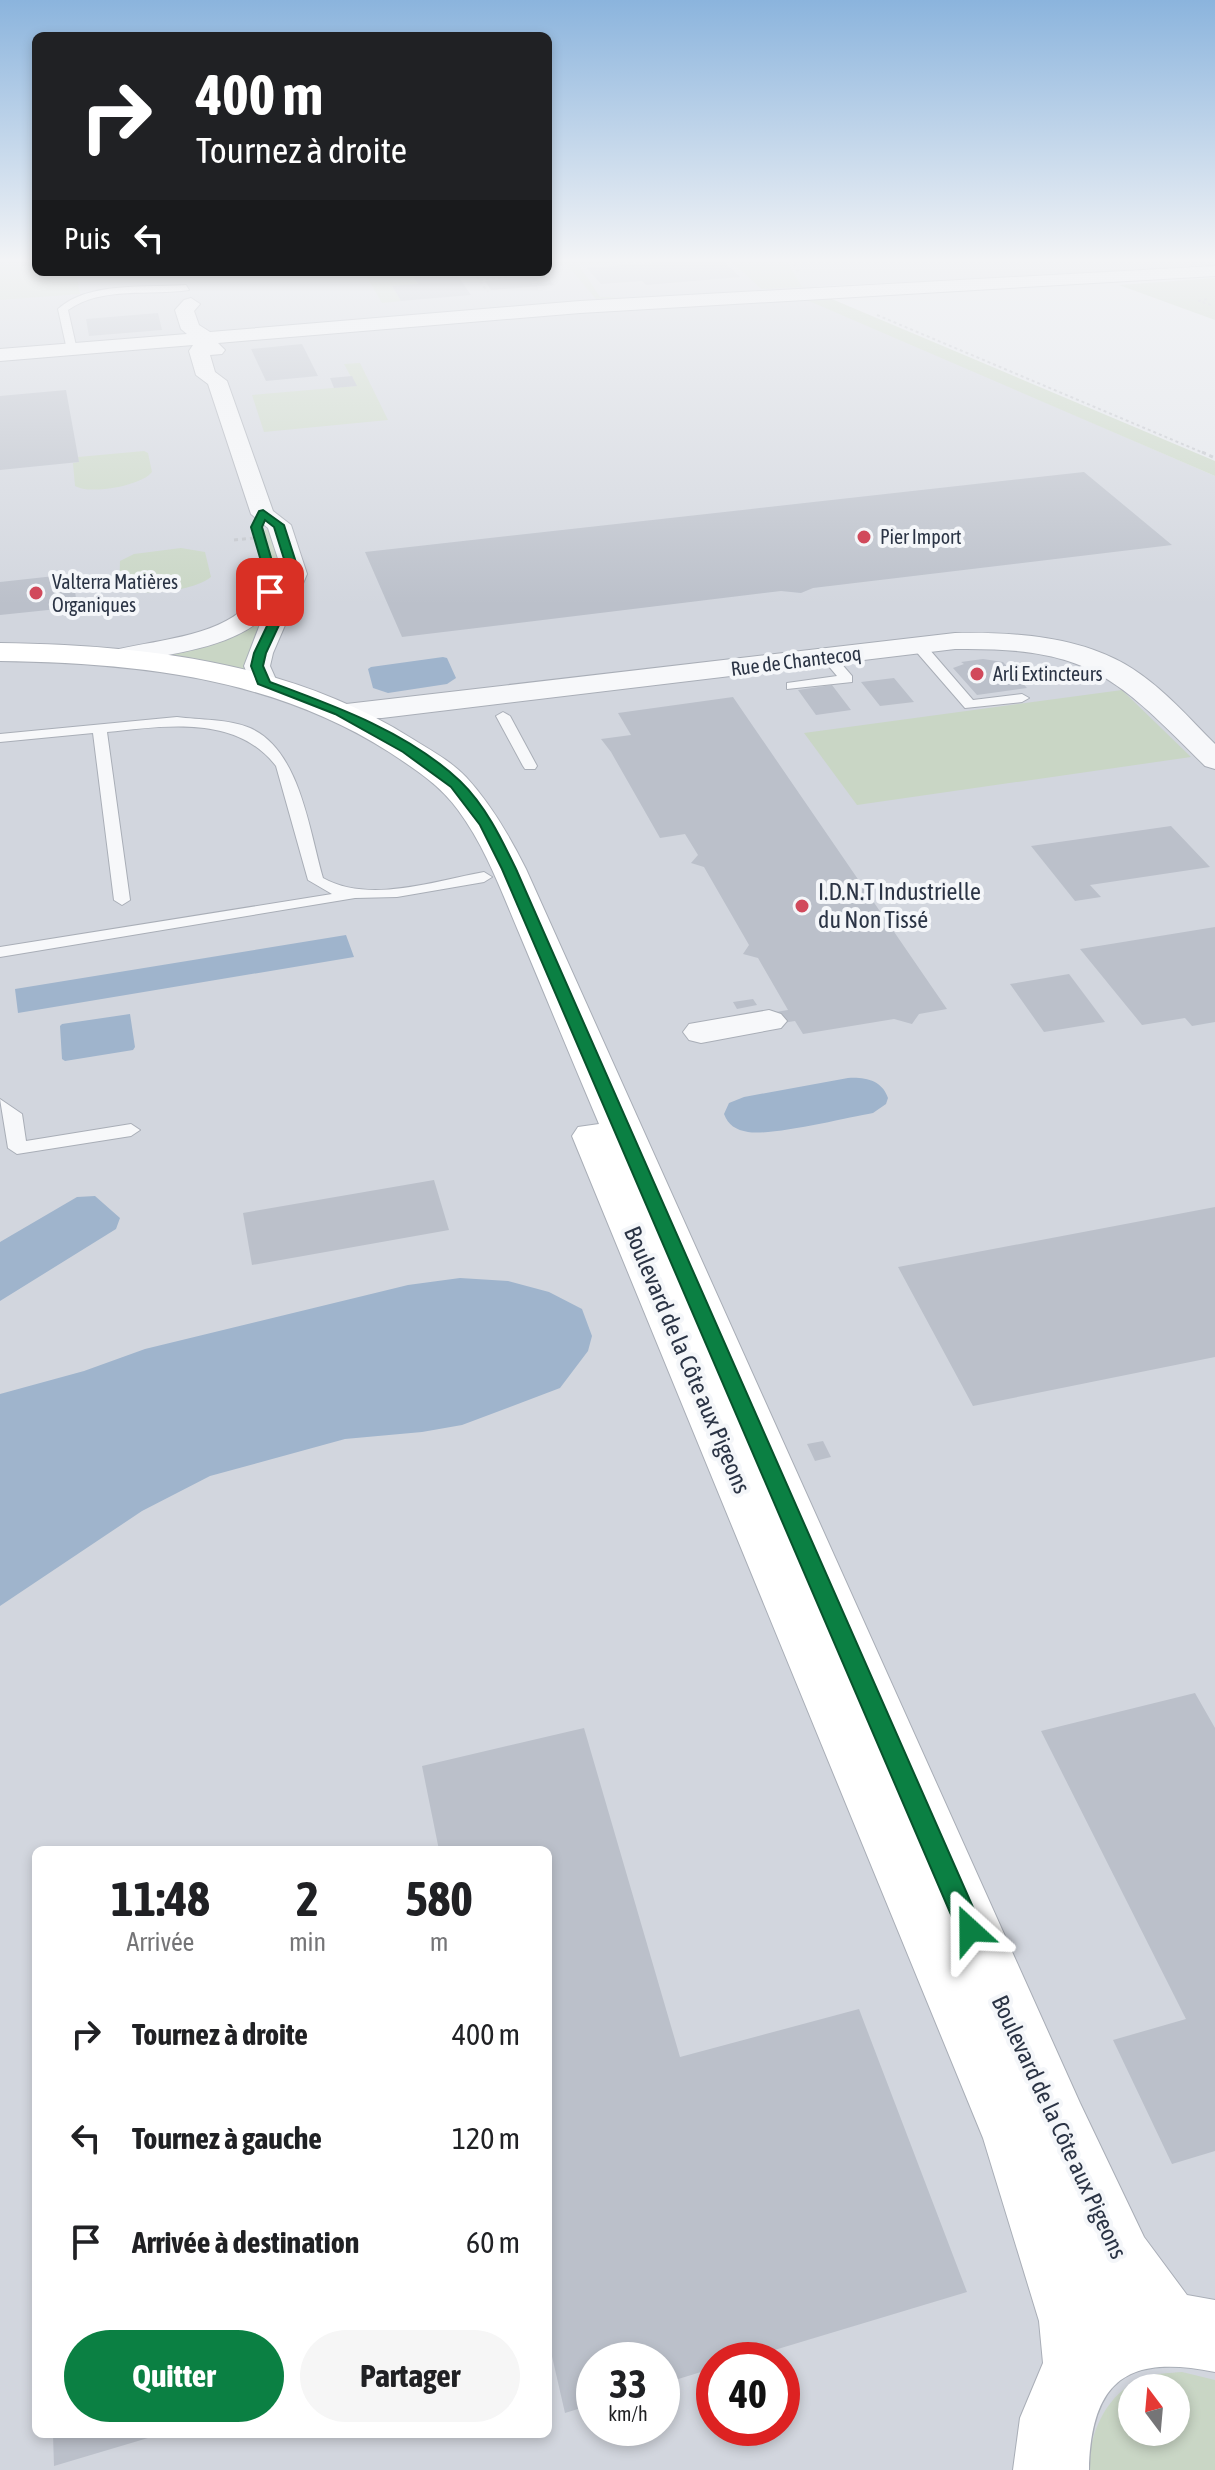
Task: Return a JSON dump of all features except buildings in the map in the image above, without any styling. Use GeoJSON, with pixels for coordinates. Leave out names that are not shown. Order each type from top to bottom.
{"type":"FeatureCollection","features":[{"type":"Feature","properties":{"kind":"street"},"geometry":{"type":"LineString","coordinates":[[119,657],[207,637],[247,618],[262,606],[270,592],[271,578],[252,530],[217,381],[206,374]]}},
{"type":"Feature","properties":{"kind":"street"},"geometry":{"type":"LineString","coordinates":[[252,530],[279,525],[295,578],[260,653],[257,666],[264,684]]}},
{"type":"Feature","properties":{"kind":"street","name":"Rue de Chantecoq"},"geometry":{"type":"LineString","coordinates":[[339,712],[382,710],[608,684],[955,641],[1002,641],[1059,650],[1109,667],[1131,680],[1215,760]]}},
{"type":"Feature","properties":{"kind":"street","name":"Boulevard de la Côte aux Pigeons"},"geometry":{"type":"LineString","coordinates":[[0,652],[119,657],[173,664],[264,684],[339,712],[408,750],[455,784],[487,824],[1056,2127],[1119,2262],[1192,2332]]}},
{"type":"Feature","properties":{"kind":"street","name":"Boulevard de la Côte aux Pigeons"},"geometry":{"type":"LineString","coordinates":[[0,662],[117,668],[208,682],[283,705],[335,727],[399,764],[432,795],[460,829],[484,877],[1016,2138],[1075,2321],[1080,2369]]}},
{"type":"Feature","properties":{"kind":"street"},"geometry":{"type":"LineString","coordinates":[[408,750],[426,722],[455,708],[608,684]]}},
{"type":"Feature","properties":{"kind":"street"},"geometry":{"type":"LineString","coordinates":[[701,1032],[745,1025]]}},
{"type":"Feature","properties":{"kind":"street"},"geometry":{"type":"LineString","coordinates":[[1051,2470],[1050,2444],[1060,2402],[1080,2369],[1105,2346],[1135,2332],[1192,2332]]}},
{"type":"Feature","properties":{"kind":"lane"},"geometry":{"type":"LineString","coordinates":[[918,645],[970,705],[1022,698]]}},
{"type":"Feature","properties":{"kind":"lane"},"geometry":{"type":"LineString","coordinates":[[792,686],[847,679],[828,657]]}},
{"type":"Feature","properties":{"kind":"lane"},"geometry":{"type":"LineString","coordinates":[[503,716],[530,766]]}},
{"type":"Feature","properties":{"kind":"lane"},"geometry":{"type":"LineString","coordinates":[[0,738],[191,722],[245,731],[269,747],[283,765],[316,880],[334,892],[356,894]]}},
{"type":"Feature","properties":{"kind":"lane"},"geometry":{"type":"LineString","coordinates":[[99,728],[122,900]]}},
{"type":"Feature","properties":{"kind":"lane"},"geometry":{"type":"LineString","coordinates":[[0,952],[356,894],[484,877]]}},
{"type":"Feature","properties":{"kind":"lane"},"geometry":{"type":"LineString","coordinates":[[0,1105],[13,1114],[17,1148],[131,1130]]}},
{"type":"Feature","properties":{"kind":"path"},"geometry":{"type":"LineString","coordinates":[[1017,374],[1215,458]]}},
{"type":"Feature","properties":{"kind":"shaded area"},"geometry":{"type":"Polygon","coordinates":[[[0,374],[981,374],[1215,476],[1215,2470],[0,2470],[0,374]]]}},
{"type":"Feature","properties":{"kind":"green space"},"geometry":{"type":"Polygon","coordinates":[[[350,374],[366,374],[388,420],[264,432],[252,395],[356,386],[350,374]]]}},
{"type":"Feature","properties":{"kind":"green space"},"geometry":{"type":"Polygon","coordinates":[[[979,374],[1010,374],[1215,461],[1215,476],[979,374]]]}},
{"type":"Feature","properties":{"kind":"green space"},"geometry":{"type":"Polygon","coordinates":[[[148,453],[152,472],[146,477],[127,485],[103,489],[75,486],[73,463],[79,462],[78,457],[148,453]]]}},
{"type":"Feature","properties":{"kind":"green space"},"geometry":{"type":"Polygon","coordinates":[[[273,527],[288,577],[245,666],[246,675],[144,656],[225,634],[276,576],[263,531],[273,527]]]}},
{"type":"Feature","properties":{"kind":"green space"},"geometry":{"type":"Polygon","coordinates":[[[181,548],[205,552],[211,577],[192,586],[167,591],[119,591],[120,561],[134,554],[181,548]]]}},
{"type":"Feature","properties":{"kind":"green space"},"geometry":{"type":"Polygon","coordinates":[[[1122,690],[1191,757],[857,805],[804,733],[1122,690]]]}},
{"type":"Feature","properties":{"kind":"green space"},"geometry":{"type":"Polygon","coordinates":[[[1182,2372],[1215,2380],[1215,2470],[1089,2470],[1092,2441],[1097,2428],[1110,2403],[1118,2395],[1118,2446],[1190,2446],[1190,2374],[1158,2374],[1182,2372]]]}},
{"type":"Feature","properties":{"kind":"water"},"geometry":{"type":"Polygon","coordinates":[[[447,658],[456,678],[447,684],[388,693],[373,688],[368,669],[371,667],[447,658]]]}},
{"type":"Feature","properties":{"kind":"water"},"geometry":{"type":"Polygon","coordinates":[[[346,935],[354,957],[18,1013],[15,989],[346,935]]]}},
{"type":"Feature","properties":{"kind":"water"},"geometry":{"type":"Polygon","coordinates":[[[130,1014],[133,1050],[62,1059],[62,1024],[130,1014]]]}},
{"type":"Feature","properties":{"kind":"water"},"geometry":{"type":"Polygon","coordinates":[[[848,1078],[877,1083],[888,1098],[886,1104],[873,1113],[759,1133],[736,1128],[724,1114],[729,1103],[744,1097],[848,1078]]]}},
{"type":"Feature","properties":{"kind":"water"},"geometry":{"type":"Polygon","coordinates":[[[95,1196],[120,1218],[116,1229],[0,1301],[0,1242],[77,1197],[95,1196]]]}},
{"type":"Feature","properties":{"kind":"water"},"geometry":{"type":"Polygon","coordinates":[[[460,1278],[508,1281],[549,1292],[582,1309],[592,1336],[588,1351],[560,1388],[462,1425],[345,1439],[210,1476],[142,1511],[0,1606],[0,1394],[84,1371],[145,1349],[408,1285],[460,1278]]]}},
{"type":"Feature","properties":{"kind":"place","name":"Pier Import"},"geometry":{"type":"Point","coordinates":[864,537]}},
{"type":"Feature","properties":{"kind":"place","name":"Valterra Matières Organiques"},"geometry":{"type":"Point","coordinates":[36,593]}},
{"type":"Feature","properties":{"kind":"place","name":"Arli Extincteurs"},"geometry":{"type":"Point","coordinates":[977,674]}},
{"type":"Feature","properties":{"kind":"place","name":"I.D.N.T Industrielle du Non Tissé"},"geometry":{"type":"Point","coordinates":[802,906]}},
{"type":"Feature","properties":{"kind":"route"},"geometry":{"type":"LineString","coordinates":[[270,592],[271,578],[256,527],[263,514],[279,525],[295,574],[260,653],[257,666],[264,684],[339,712],[382,733],[455,784],[487,824],[970,1930]]}}]}
